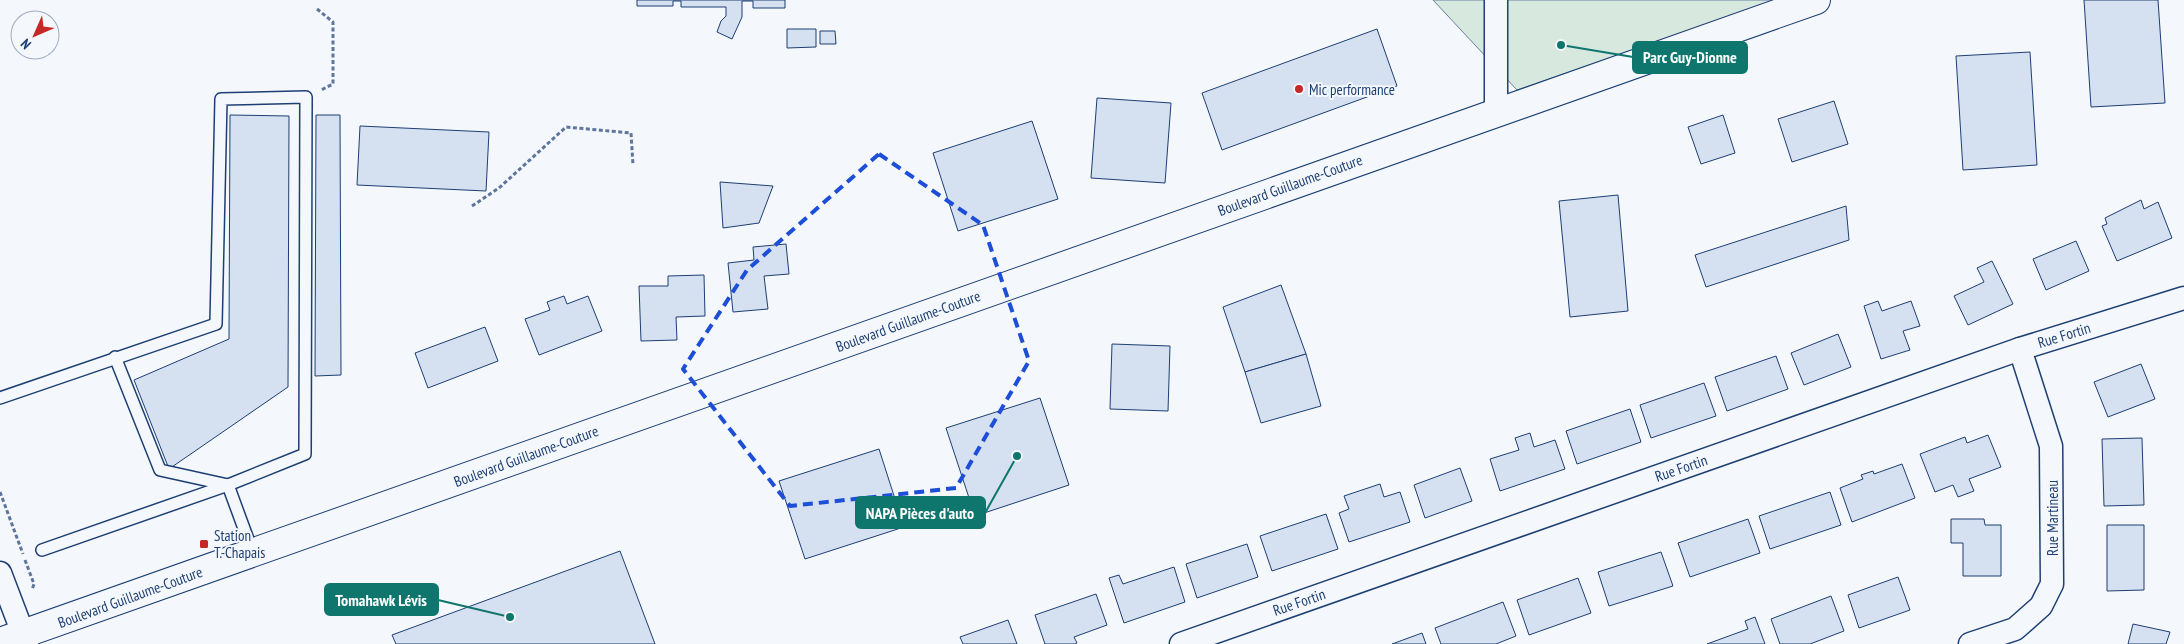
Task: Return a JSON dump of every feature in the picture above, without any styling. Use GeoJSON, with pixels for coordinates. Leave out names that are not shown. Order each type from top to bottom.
{"type":"FeatureCollection","features":[{"type":"Feature","properties":{"kind":"main road","name":"Boulevard Guillaume-Couture"},"geometry":{"type":"LineString","coordinates":[[17,640],[253,553],[1816,0]]}},
{"type":"Feature","properties":{"kind":"street"},"geometry":{"type":"LineString","coordinates":[[1496,0],[1496,112]]}},
{"type":"Feature","properties":{"kind":"street","name":"Rue Fortin"},"geometry":{"type":"LineString","coordinates":[[1181,644],[2020,349],[2184,298]]}},
{"type":"Feature","properties":{"kind":"street","name":"Rue Martineau"},"geometry":{"type":"LineString","coordinates":[[1970,644],[2015,629],[2041,606],[2052,584],[2052,446],[2020,349]]}},
{"type":"Feature","properties":{"kind":"street"},"geometry":{"type":"LineString","coordinates":[[0,573],[17,640]]}},
{"type":"Feature","properties":{"kind":"lane"},"geometry":{"type":"LineString","coordinates":[[0,398],[115,357],[216,324],[221,99],[306,98],[305,454],[228,485],[42,550]]}},
{"type":"Feature","properties":{"kind":"lane"},"geometry":{"type":"LineString","coordinates":[[115,357],[160,470],[228,485]]}},
{"type":"Feature","properties":{"kind":"lane"},"geometry":{"type":"LineString","coordinates":[[228,485],[253,553]]}},
{"type":"Feature","properties":{"kind":"path"},"geometry":{"type":"LineString","coordinates":[[306,98],[333,84],[333,22],[316,9]]}},
{"type":"Feature","properties":{"kind":"path"},"geometry":{"type":"LineString","coordinates":[[472,206],[499,188],[566,127],[631,133],[633,164]]}},
{"type":"Feature","properties":{"kind":"highlighted area"},"geometry":{"type":"Polygon","coordinates":[[[879,154],[983,225],[1029,361],[956,488],[790,506],[683,369],[747,270],[879,154]]]}},
{"type":"Feature","properties":{"kind":"shaded area"},"geometry":{"type":"Polygon","coordinates":[[[1433,0],[1778,0],[1517,90],[1433,0]]]}},
{"type":"Feature","properties":{"kind":"building"},"geometry":{"type":"Polygon","coordinates":[[[637,0],[785,0],[785,8],[753,8],[753,1],[742,1],[742,17],[732,39],[717,32],[721,21],[726,16],[726,7],[681,7],[681,1],[673,1],[673,6],[637,6],[637,0]]]}},
{"type":"Feature","properties":{"kind":"building"},"geometry":{"type":"Polygon","coordinates":[[[2084,0],[2158,0],[2165,103],[2091,107],[2084,0]]]}},
{"type":"Feature","properties":{"kind":"building"},"geometry":{"type":"Polygon","coordinates":[[[787,29],[816,29],[816,47],[787,48],[787,29]]]}},
{"type":"Feature","properties":{"kind":"building","name":"Mic performance"},"geometry":{"type":"Polygon","coordinates":[[[1377,29],[1397,86],[1222,150],[1202,93],[1377,29]]]}},
{"type":"Feature","properties":{"kind":"building"},"geometry":{"type":"Polygon","coordinates":[[[820,31],[835,31],[836,44],[820,44],[820,31]]]}},
{"type":"Feature","properties":{"kind":"building"},"geometry":{"type":"Polygon","coordinates":[[[2030,52],[2037,165],[1963,170],[1956,56],[2030,52]]]}},
{"type":"Feature","properties":{"kind":"building"},"geometry":{"type":"Polygon","coordinates":[[[1097,98],[1171,103],[1165,183],[1091,178],[1097,98]]]}},
{"type":"Feature","properties":{"kind":"building"},"geometry":{"type":"Polygon","coordinates":[[[1834,101],[1848,144],[1792,162],[1778,119],[1834,101]]]}},
{"type":"Feature","properties":{"kind":"building"},"geometry":{"type":"Polygon","coordinates":[[[230,115],[289,116],[288,387],[169,469],[134,380],[229,339],[230,115]]]}},
{"type":"Feature","properties":{"kind":"building"},"geometry":{"type":"Polygon","coordinates":[[[316,115],[340,115],[341,375],[315,376],[316,115]]]}},
{"type":"Feature","properties":{"kind":"building"},"geometry":{"type":"Polygon","coordinates":[[[1723,115],[1735,153],[1701,164],[1688,127],[1723,115]]]}},
{"type":"Feature","properties":{"kind":"building"},"geometry":{"type":"Polygon","coordinates":[[[1032,121],[1058,199],[958,231],[933,153],[1032,121]]]}},
{"type":"Feature","properties":{"kind":"building"},"geometry":{"type":"Polygon","coordinates":[[[360,126],[489,132],[486,191],[357,185],[360,126]]]}},
{"type":"Feature","properties":{"kind":"building"},"geometry":{"type":"Polygon","coordinates":[[[720,182],[773,186],[759,223],[723,228],[720,182]]]}},
{"type":"Feature","properties":{"kind":"building"},"geometry":{"type":"Polygon","coordinates":[[[1618,195],[1628,311],[1570,317],[1559,201],[1618,195]]]}},
{"type":"Feature","properties":{"kind":"building"},"geometry":{"type":"Polygon","coordinates":[[[2141,200],[2144,209],[2158,202],[2172,238],[2117,261],[2102,226],[2107,224],[2105,218],[2141,200]]]}},
{"type":"Feature","properties":{"kind":"building"},"geometry":{"type":"Polygon","coordinates":[[[1846,206],[1849,240],[1706,287],[1695,255],[1846,206]]]}},
{"type":"Feature","properties":{"kind":"building"},"geometry":{"type":"Polygon","coordinates":[[[2076,241],[2089,271],[2046,290],[2033,259],[2076,241]]]}},
{"type":"Feature","properties":{"kind":"building"},"geometry":{"type":"Polygon","coordinates":[[[786,244],[789,274],[764,276],[768,309],[733,312],[728,263],[754,260],[753,247],[786,244]]]}},
{"type":"Feature","properties":{"kind":"building"},"geometry":{"type":"Polygon","coordinates":[[[1992,261],[2013,304],[1968,325],[1954,296],[1984,282],[1977,268],[1992,261]]]}},
{"type":"Feature","properties":{"kind":"building"},"geometry":{"type":"Polygon","coordinates":[[[704,275],[705,316],[676,317],[677,340],[641,341],[639,286],[668,286],[668,276],[704,275]]]}},
{"type":"Feature","properties":{"kind":"building"},"geometry":{"type":"Polygon","coordinates":[[[1281,285],[1306,354],[1245,372],[1223,307],[1281,285]]]}},
{"type":"Feature","properties":{"kind":"building"},"geometry":{"type":"Polygon","coordinates":[[[564,296],[567,304],[588,296],[602,331],[539,355],[525,319],[550,310],[547,302],[564,296]]]}},
{"type":"Feature","properties":{"kind":"building"},"geometry":{"type":"Polygon","coordinates":[[[1878,301],[1882,311],[1911,301],[1920,326],[1903,331],[1910,350],[1881,359],[1864,306],[1878,301]]]}},
{"type":"Feature","properties":{"kind":"building"},"geometry":{"type":"Polygon","coordinates":[[[485,327],[498,361],[428,388],[415,353],[485,327]]]}},
{"type":"Feature","properties":{"kind":"building"},"geometry":{"type":"Polygon","coordinates":[[[1838,334],[1851,367],[1804,385],[1791,353],[1838,334]]]}},
{"type":"Feature","properties":{"kind":"building"},"geometry":{"type":"Polygon","coordinates":[[[1112,344],[1170,346],[1168,411],[1110,409],[1112,344]]]}},
{"type":"Feature","properties":{"kind":"building"},"geometry":{"type":"Polygon","coordinates":[[[1306,354],[1321,406],[1261,423],[1245,372],[1306,354]]]}},
{"type":"Feature","properties":{"kind":"building"},"geometry":{"type":"Polygon","coordinates":[[[1776,356],[1788,389],[1727,411],[1715,377],[1776,356]]]}},
{"type":"Feature","properties":{"kind":"building"},"geometry":{"type":"Polygon","coordinates":[[[2141,364],[2155,399],[2108,417],[2094,382],[2141,364]]]}},
{"type":"Feature","properties":{"kind":"building"},"geometry":{"type":"Polygon","coordinates":[[[1704,383],[1716,416],[1651,438],[1640,405],[1704,383]]]}},
{"type":"Feature","properties":{"kind":"building"},"geometry":{"type":"Polygon","coordinates":[[[1040,398],[1069,485],[975,516],[946,428],[1040,398]]]}},
{"type":"Feature","properties":{"kind":"building"},"geometry":{"type":"Polygon","coordinates":[[[1630,409],[1641,442],[1577,464],[1566,431],[1630,409]]]}},
{"type":"Feature","properties":{"kind":"building"},"geometry":{"type":"Polygon","coordinates":[[[1530,433],[1534,447],[1555,440],[1565,469],[1500,491],[1490,459],[1519,450],[1515,438],[1530,433]]]}},
{"type":"Feature","properties":{"kind":"building"},"geometry":{"type":"Polygon","coordinates":[[[1988,435],[2001,467],[1969,479],[1974,491],[1958,497],[1953,485],[1935,492],[1920,454],[1965,437],[1967,443],[1988,435]]]}},
{"type":"Feature","properties":{"kind":"building"},"geometry":{"type":"Polygon","coordinates":[[[2142,438],[2144,505],[2104,506],[2102,439],[2142,438]]]}},
{"type":"Feature","properties":{"kind":"building"},"geometry":{"type":"Polygon","coordinates":[[[879,449],[904,527],[805,559],[779,481],[879,449]]]}},
{"type":"Feature","properties":{"kind":"building"},"geometry":{"type":"Polygon","coordinates":[[[1902,464],[1915,498],[1852,522],[1840,488],[1863,479],[1861,475],[1873,471],[1874,474],[1902,464]]]}},
{"type":"Feature","properties":{"kind":"building"},"geometry":{"type":"Polygon","coordinates":[[[1460,468],[1472,501],[1425,518],[1414,485],[1460,468]]]}},
{"type":"Feature","properties":{"kind":"building"},"geometry":{"type":"Polygon","coordinates":[[[1380,484],[1384,497],[1400,492],[1410,522],[1349,542],[1339,513],[1349,509],[1344,496],[1380,484]]]}},
{"type":"Feature","properties":{"kind":"building"},"geometry":{"type":"Polygon","coordinates":[[[1830,492],[1841,525],[1770,549],[1759,516],[1830,492]]]}},
{"type":"Feature","properties":{"kind":"building"},"geometry":{"type":"Polygon","coordinates":[[[1326,514],[1338,549],[1272,571],[1260,536],[1326,514]]]}},
{"type":"Feature","properties":{"kind":"building"},"geometry":{"type":"Polygon","coordinates":[[[1748,519],[1760,553],[1690,577],[1678,543],[1748,519]]]}},
{"type":"Feature","properties":{"kind":"building"},"geometry":{"type":"Polygon","coordinates":[[[1951,519],[1984,519],[1985,525],[2001,525],[2001,576],[1963,576],[1963,543],[1951,543],[1951,519]]]}},
{"type":"Feature","properties":{"kind":"building"},"geometry":{"type":"Polygon","coordinates":[[[2107,525],[2144,525],[2144,590],[2107,591],[2107,525]]]}},
{"type":"Feature","properties":{"kind":"building"},"geometry":{"type":"Polygon","coordinates":[[[1247,544],[1258,577],[1197,598],[1186,564],[1247,544]]]}},
{"type":"Feature","properties":{"kind":"building"},"geometry":{"type":"Polygon","coordinates":[[[620,551],[655,644],[396,644],[392,635],[620,551]]]}},
{"type":"Feature","properties":{"kind":"building"},"geometry":{"type":"Polygon","coordinates":[[[1661,552],[1673,586],[1609,606],[1598,572],[1661,552]]]}},
{"type":"Feature","properties":{"kind":"building"},"geometry":{"type":"Polygon","coordinates":[[[1174,567],[1185,602],[1124,623],[1109,578],[1119,575],[1123,584],[1174,567]]]}},
{"type":"Feature","properties":{"kind":"building"},"geometry":{"type":"Polygon","coordinates":[[[1898,577],[1910,610],[1859,628],[1848,595],[1898,577]]]}},
{"type":"Feature","properties":{"kind":"building"},"geometry":{"type":"Polygon","coordinates":[[[1578,578],[1591,613],[1529,635],[1517,600],[1578,578]]]}},
{"type":"Feature","properties":{"kind":"building"},"geometry":{"type":"Polygon","coordinates":[[[1096,594],[1107,625],[1074,637],[1077,643],[1075,644],[1045,644],[1035,615],[1096,594]]]}},
{"type":"Feature","properties":{"kind":"building"},"geometry":{"type":"Polygon","coordinates":[[[1831,596],[1844,631],[1810,644],[1780,644],[1771,619],[1831,596]]]}},
{"type":"Feature","properties":{"kind":"building"},"geometry":{"type":"Polygon","coordinates":[[[1503,602],[1516,636],[1496,644],[1441,644],[1435,628],[1503,602]]]}},
{"type":"Feature","properties":{"kind":"building"},"geometry":{"type":"Polygon","coordinates":[[[1755,617],[1765,644],[1707,644],[1748,629],[1745,621],[1755,617]]]}},
{"type":"Feature","properties":{"kind":"building"},"geometry":{"type":"Polygon","coordinates":[[[1008,620],[1017,644],[963,644],[960,637],[1008,620]]]}},
{"type":"Feature","properties":{"kind":"building"},"geometry":{"type":"Polygon","coordinates":[[[2133,624],[2170,632],[2166,644],[2128,644],[2133,624]]]}},
{"type":"Feature","properties":{"kind":"building"},"geometry":{"type":"Polygon","coordinates":[[[1422,633],[1426,644],[1392,644],[1422,633]]]}},
{"type":"Feature","properties":{"kind":"place","name":"Parc Guy-Dionne"},"geometry":{"type":"Point","coordinates":[1561,45]}},
{"type":"Feature","properties":{"kind":"place","name":"Mic performance"},"geometry":{"type":"Point","coordinates":[1299,89]}},
{"type":"Feature","properties":{"kind":"place","name":"NAPA Pièces d'auto"},"geometry":{"type":"Point","coordinates":[1017,456]}},
{"type":"Feature","properties":{"kind":"place","name":"Station T.-Chapais"},"geometry":{"type":"Point","coordinates":[204,544]}},
{"type":"Feature","properties":{"kind":"place","name":"Tomahawk Lévis"},"geometry":{"type":"Point","coordinates":[510,617]}}]}
